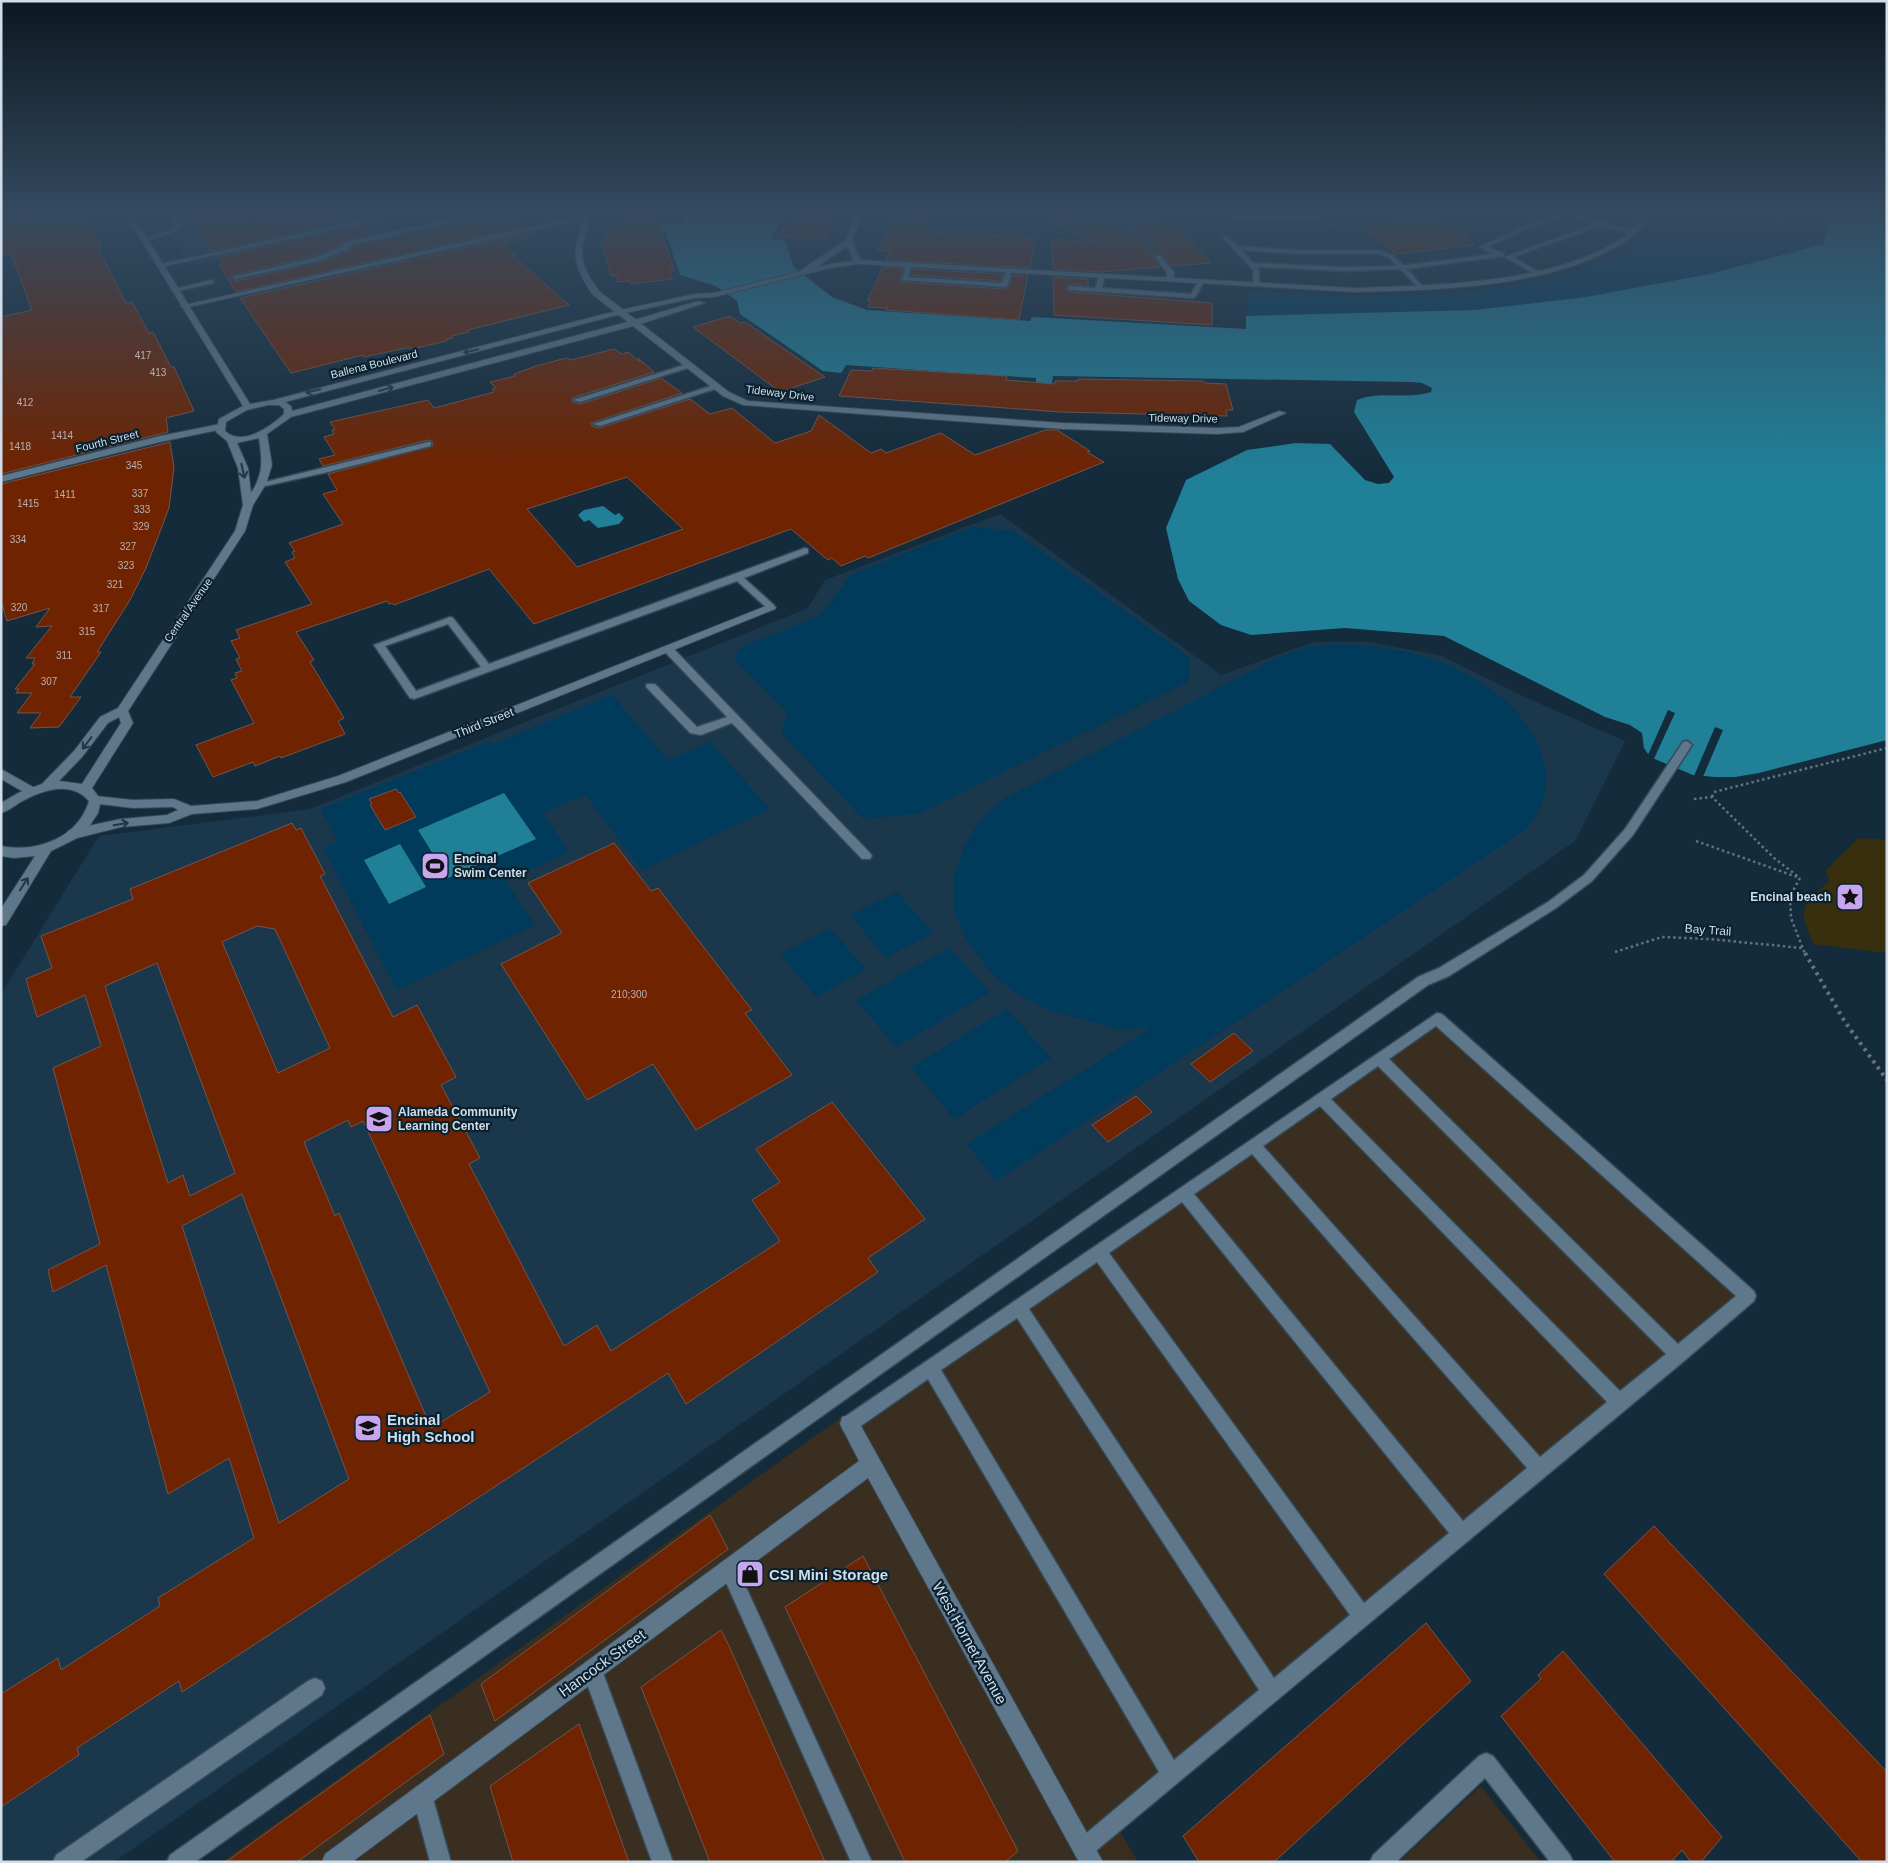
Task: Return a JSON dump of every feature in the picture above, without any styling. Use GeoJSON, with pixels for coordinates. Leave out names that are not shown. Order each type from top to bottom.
{"type":"FeatureCollection","features":[{"type":"Feature","properties":{"kind":"street"},"geometry":{"type":"LineString","coordinates":[[180,299],[248,407]]}},
{"type":"Feature","properties":{"kind":"street","name":"Tideway Drive"},"geometry":{"type":"LineString","coordinates":[[184,306],[215,299]]}},
{"type":"Feature","properties":{"kind":"street","name":"Tideway Drive"},"geometry":{"type":"LineString","coordinates":[[604,299],[726,394],[746,402],[773,406],[1063,426],[1217,431],[1240,430],[1282,413]]}},
{"type":"Feature","properties":{"kind":"street","name":"Ballena Boulevard"},"geometry":{"type":"LineString","coordinates":[[220,427],[222,421],[230,415],[248,407],[274,402],[620,312],[681,299]]}},
{"type":"Feature","properties":{"kind":"street","name":"Ballena Boulevard"},"geometry":{"type":"LineString","coordinates":[[288,415],[634,324],[703,303],[709,299]]}},
{"type":"Feature","properties":{"kind":"street"},"geometry":{"type":"LineString","coordinates":[[231,440],[263,434],[281,423],[288,415],[288,408],[281,403],[274,402]]}},
{"type":"Feature","properties":{"kind":"street","name":"Central Avenue"},"geometry":{"type":"LineString","coordinates":[[220,427],[224,437],[231,440],[244,468],[248,505]]}},
{"type":"Feature","properties":{"kind":"street","name":"Fourth Street"},"geometry":{"type":"LineString","coordinates":[[1,479],[160,439],[220,427]]}},
{"type":"Feature","properties":{"kind":"street","name":"Central Avenue"},"geometry":{"type":"LineString","coordinates":[[47,786],[78,754],[104,720],[122,711],[161,649],[225,556],[240,531],[248,505],[261,484],[266,465],[263,434]]}},
{"type":"Feature","properties":{"kind":"street","name":"Third Street"},"geometry":{"type":"LineString","coordinates":[[73,834],[121,823],[169,819],[190,810],[257,805],[342,779],[771,607]]}},
{"type":"Feature","properties":{"kind":"street","name":"Central Avenue"},"geometry":{"type":"LineString","coordinates":[[85,789],[127,723],[122,711]]}},
{"type":"Feature","properties":{"kind":"street"},"geometry":{"type":"LineString","coordinates":[[1,773],[31,791]]}},
{"type":"Feature","properties":{"kind":"street"},"geometry":{"type":"LineString","coordinates":[[1,809],[31,791],[47,786],[62,785],[85,789],[94,800],[94,811],[86,823],[73,834],[47,848],[3,855]]}},
{"type":"Feature","properties":{"kind":"street","name":"Third Street"},"geometry":{"type":"LineString","coordinates":[[94,800],[133,804],[174,803],[190,810]]}},
{"type":"Feature","properties":{"kind":"street"},"geometry":{"type":"LineString","coordinates":[[1,921],[47,848]]}},
{"type":"Feature","properties":{"kind":"street","name":"West Hornet Avenue"},"geometry":{"type":"LineString","coordinates":[[849,1424],[1088,1855]]}},
{"type":"Feature","properties":{"kind":"street","name":"Hancock Street"},"geometry":{"type":"LineString","coordinates":[[333,1862],[871,1464]]}},
{"type":"Feature","properties":{"kind":"lane"},"geometry":{"type":"LineString","coordinates":[[577,400],[690,366]]}},
{"type":"Feature","properties":{"kind":"lane"},"geometry":{"type":"LineString","coordinates":[[597,424],[716,386]]}},
{"type":"Feature","properties":{"kind":"lane"},"geometry":{"type":"LineString","coordinates":[[261,484],[328,470],[428,444]]}},
{"type":"Feature","properties":{"kind":"lane"},"geometry":{"type":"LineString","coordinates":[[487,668],[450,620],[378,645],[414,696],[804,551]]}},
{"type":"Feature","properties":{"kind":"lane"},"geometry":{"type":"LineString","coordinates":[[738,577],[771,607]]}},
{"type":"Feature","properties":{"kind":"lane"},"geometry":{"type":"LineString","coordinates":[[668,649],[866,856]]}},
{"type":"Feature","properties":{"kind":"lane"},"geometry":{"type":"LineString","coordinates":[[651,686],[694,731],[700,731],[734,718]]}},
{"type":"Feature","properties":{"kind":"lane"},"geometry":{"type":"LineString","coordinates":[[177,1862],[1423,981],[1444,972],[1552,905],[1581,884],[1629,832],[1687,745]]}},
{"type":"Feature","properties":{"kind":"lane"},"geometry":{"type":"LineString","coordinates":[[849,1424],[1437,1018],[1748,1296],[1172,1775],[1088,1855]]}},
{"type":"Feature","properties":{"kind":"lane"},"geometry":{"type":"LineString","coordinates":[[1379,1058],[1678,1356]]}},
{"type":"Feature","properties":{"kind":"lane"},"geometry":{"type":"LineString","coordinates":[[1321,1098],[1620,1403]]}},
{"type":"Feature","properties":{"kind":"lane"},"geometry":{"type":"LineString","coordinates":[[1253,1145],[1540,1470]]}},
{"type":"Feature","properties":{"kind":"lane"},"geometry":{"type":"LineString","coordinates":[[1184,1193],[1462,1534]]}},
{"type":"Feature","properties":{"kind":"lane"},"geometry":{"type":"LineString","coordinates":[[1099,1252],[1363,1617]]}},
{"type":"Feature","properties":{"kind":"lane"},"geometry":{"type":"LineString","coordinates":[[1019,1307],[1272,1692]]}},
{"type":"Feature","properties":{"kind":"lane"},"geometry":{"type":"LineString","coordinates":[[931,1368],[1172,1775]]}},
{"type":"Feature","properties":{"kind":"lane"},"geometry":{"type":"LineString","coordinates":[[730,1569],[862,1862]]}},
{"type":"Feature","properties":{"kind":"lane"},"geometry":{"type":"LineString","coordinates":[[592,1670],[663,1862]]}},
{"type":"Feature","properties":{"kind":"lane"},"geometry":{"type":"LineString","coordinates":[[63,1862],[315,1688]]}},
{"type":"Feature","properties":{"kind":"lane"},"geometry":{"type":"LineString","coordinates":[[1380,1862],[1486,1762],[1563,1862]]}},
{"type":"Feature","properties":{"kind":"lane"},"geometry":{"type":"LineString","coordinates":[[422,1796],[441,1862]]}},
{"type":"Feature","properties":{"kind":"path"},"geometry":{"type":"LineString","coordinates":[[1712,797],[1714,792],[1887,748]]}},
{"type":"Feature","properties":{"kind":"path"},"geometry":{"type":"LineString","coordinates":[[1694,799],[1712,797]]}},
{"type":"Feature","properties":{"kind":"path"},"geometry":{"type":"LineString","coordinates":[[1712,797],[1774,858],[1800,878]]}},
{"type":"Feature","properties":{"kind":"path"},"geometry":{"type":"LineString","coordinates":[[1696,841],[1800,878]]}},
{"type":"Feature","properties":{"kind":"path"},"geometry":{"type":"LineString","coordinates":[[1800,878],[1790,896],[1790,903],[1791,918],[1802,948],[1845,1022],[1887,1080]]}},
{"type":"Feature","properties":{"kind":"path","name":"Bay Trail"},"geometry":{"type":"LineString","coordinates":[[1615,952],[1662,937],[1709,939],[1802,948]]}},
{"type":"Feature","properties":{"kind":"shaded area"},"geometry":{"type":"Polygon","coordinates":[[[734,299],[837,299],[867,310],[1030,321],[1032,317],[1246,329],[1246,316],[1475,310],[1569,299],[1887,299],[1887,740],[1759,773],[1735,777],[1693,775],[1650,757],[1644,748],[1642,733],[1630,725],[1605,717],[1444,636],[1345,628],[1251,635],[1221,625],[1189,601],[1178,579],[1166,528],[1186,480],[1247,450],[1296,443],[1330,444],[1365,480],[1378,484],[1389,483],[1394,477],[1354,412],[1357,400],[1375,396],[1413,395],[1431,392],[1432,388],[1422,383],[1053,376],[1052,383],[1036,385],[1036,378],[846,365],[841,373],[823,371],[740,314],[737,301],[734,299]]]}},
{"type":"Feature","properties":{"kind":"shaded area"},"geometry":{"type":"Polygon","coordinates":[[[1248,299],[1569,299],[1475,310],[1246,316],[1248,299]]]}},
{"type":"Feature","properties":{"kind":"shaded area"},"geometry":{"type":"Polygon","coordinates":[[[603,506],[615,515],[619,513],[624,518],[619,524],[598,528],[589,520],[584,522],[578,515],[584,510],[603,506]]]}},
{"type":"Feature","properties":{"kind":"shaded area","name":"Encinal High School"},"geometry":{"type":"Polygon","coordinates":[[[1000,514],[1221,675],[1314,642],[1370,642],[1442,656],[1527,698],[1625,741],[1575,841],[114,1862],[1,1862],[1,994],[99,836],[310,809],[808,608],[825,580],[1000,514]]]}},
{"type":"Feature","properties":{"kind":"shaded area"},"geometry":{"type":"Polygon","coordinates":[[[972,527],[1013,531],[1189,657],[1189,681],[921,813],[863,819],[781,733],[787,712],[735,661],[741,647],[820,616],[852,574],[972,527]]]}},
{"type":"Feature","properties":{"kind":"shaded area"},"geometry":{"type":"Polygon","coordinates":[[[1334,644],[1399,650],[1421,656],[1466,674],[1506,702],[1522,719],[1535,738],[1545,770],[1545,793],[1537,813],[1528,828],[996,1181],[967,1144],[1151,1028],[1118,1029],[1048,1010],[1012,991],[989,970],[967,941],[953,909],[953,880],[963,849],[978,823],[1000,801],[1277,658],[1304,648],[1334,644]]]}},
{"type":"Feature","properties":{"kind":"shaded area","name":"Encinal Swim Center"},"geometry":{"type":"Polygon","coordinates":[[[612,695],[668,760],[710,742],[770,809],[642,870],[585,795],[543,813],[569,852],[506,881],[535,925],[397,990],[323,848],[338,841],[321,809],[490,741],[493,744],[612,695]]]}},
{"type":"Feature","properties":{"kind":"shaded area","name":"Encinal Swim Center"},"geometry":{"type":"Polygon","coordinates":[[[504,793],[536,839],[448,878],[418,830],[504,793]]]}},
{"type":"Feature","properties":{"kind":"shaded area"},"geometry":{"type":"Polygon","coordinates":[[[400,844],[426,887],[389,904],[364,860],[400,844]]]}},
{"type":"Feature","properties":{"kind":"shaded area"},"geometry":{"type":"Polygon","coordinates":[[[897,892],[933,933],[886,958],[850,915],[897,892]]]}},
{"type":"Feature","properties":{"kind":"shaded area"},"geometry":{"type":"Polygon","coordinates":[[[830,928],[866,969],[816,997],[781,954],[830,928]]]}},
{"type":"Feature","properties":{"kind":"shaded area"},"geometry":{"type":"Polygon","coordinates":[[[949,948],[990,992],[896,1047],[856,1000],[949,948]]]}},
{"type":"Feature","properties":{"kind":"shaded area"},"geometry":{"type":"Polygon","coordinates":[[[1007,1009],[1051,1058],[954,1119],[911,1067],[1007,1009]]]}},
{"type":"Feature","properties":{"kind":"shaded area"},"geometry":{"type":"Polygon","coordinates":[[[1437,1018],[1748,1296],[1115,1823],[1138,1862],[222,1862],[871,1396],[876,1405],[1437,1018]]]}},
{"type":"Feature","properties":{"kind":"shaded area"},"geometry":{"type":"Polygon","coordinates":[[[1481,1786],[1541,1862],[1399,1862],[1481,1786]]]}},
{"type":"Feature","properties":{"kind":"sand","name":"Encinal beach"},"geometry":{"type":"Polygon","coordinates":[[[1859,838],[1887,840],[1887,953],[1813,944],[1805,922],[1804,915],[1807,903],[1829,881],[1826,870],[1859,838]]]}},
{"type":"Feature","properties":{"kind":"pier"},"geometry":{"type":"Polygon","coordinates":[[[1668,710],[1675,713],[1653,761],[1647,757],[1668,710]]]}},
{"type":"Feature","properties":{"kind":"pier"},"geometry":{"type":"Polygon","coordinates":[[[1715,727],[1723,730],[1702,779],[1694,776],[1715,727]]]}},
{"type":"Feature","properties":{"kind":"building"},"geometry":{"type":"Polygon","coordinates":[[[28,299],[124,299],[126,303],[132,302],[149,333],[153,332],[171,367],[174,367],[194,411],[166,418],[168,432],[1,474],[1,317],[32,310],[28,299]]]}},
{"type":"Feature","properties":{"kind":"building"},"geometry":{"type":"Polygon","coordinates":[[[241,299],[562,299],[569,305],[468,330],[469,332],[451,336],[453,338],[446,339],[447,341],[364,357],[363,355],[291,373],[241,299]]]}},
{"type":"Feature","properties":{"kind":"building"},"geometry":{"type":"Polygon","coordinates":[[[868,299],[1023,299],[1019,320],[886,310],[887,308],[868,307],[871,301],[867,301],[868,299]]]}},
{"type":"Feature","properties":{"kind":"building"},"geometry":{"type":"Polygon","coordinates":[[[1054,299],[1160,299],[1212,303],[1212,325],[1054,315],[1054,299]]]}},
{"type":"Feature","properties":{"kind":"building"},"geometry":{"type":"Polygon","coordinates":[[[730,316],[740,323],[745,322],[825,377],[780,392],[693,327],[730,316]]]}},
{"type":"Feature","properties":{"kind":"building"},"geometry":{"type":"Polygon","coordinates":[[[614,349],[622,354],[628,352],[654,372],[572,398],[572,402],[581,404],[661,378],[682,393],[591,423],[592,426],[599,428],[690,399],[710,414],[732,408],[775,443],[811,431],[819,415],[871,453],[881,449],[886,453],[941,433],[975,455],[1045,430],[1057,430],[1104,462],[868,558],[865,556],[841,566],[832,558],[828,560],[791,529],[534,624],[489,569],[394,605],[392,603],[389,604],[387,601],[296,632],[314,660],[310,662],[344,718],[338,721],[345,734],[281,758],[280,756],[255,766],[253,762],[213,777],[196,745],[254,723],[231,680],[237,678],[235,673],[242,671],[236,659],[240,658],[231,641],[240,638],[236,630],[312,604],[285,562],[295,558],[292,552],[295,551],[289,543],[343,524],[323,494],[337,490],[328,474],[433,446],[432,441],[428,440],[323,466],[319,459],[335,455],[324,437],[334,434],[332,430],[335,429],[330,422],[428,400],[434,408],[494,392],[492,389],[496,388],[490,382],[515,376],[514,374],[536,366],[566,358],[571,360],[614,349]],[[627,477],[527,509],[577,567],[683,529],[627,477]]]}},
{"type":"Feature","properties":{"kind":"building"},"geometry":{"type":"Polygon","coordinates":[[[873,368],[1007,376],[1006,380],[1055,384],[1055,381],[1078,381],[1078,379],[1203,381],[1204,383],[1226,384],[1233,410],[1226,410],[1227,416],[1061,412],[839,396],[851,370],[872,371],[873,368]]]}},
{"type":"Feature","properties":{"kind":"building"},"geometry":{"type":"Polygon","coordinates":[[[170,442],[174,467],[169,508],[146,568],[130,600],[97,652],[101,652],[70,697],[81,697],[59,727],[30,728],[41,713],[17,713],[32,693],[16,693],[19,689],[15,689],[35,664],[32,664],[35,658],[26,658],[52,626],[36,627],[50,608],[7,621],[1,601],[1,484],[170,442]]]}},
{"type":"Feature","properties":{"kind":"building"},"geometry":{"type":"Polygon","coordinates":[[[396,789],[400,792],[416,817],[385,830],[370,805],[372,804],[369,799],[396,789]]]}},
{"type":"Feature","properties":{"kind":"building"},"geometry":{"type":"Polygon","coordinates":[[[292,823],[296,830],[301,828],[325,874],[320,876],[393,1017],[417,1005],[456,1077],[441,1085],[480,1158],[469,1164],[564,1346],[597,1325],[611,1351],[780,1241],[752,1200],[780,1182],[756,1149],[832,1102],[925,1219],[868,1258],[878,1272],[686,1404],[668,1373],[182,1692],[179,1681],[77,1748],[79,1755],[1,1807],[1,1694],[58,1658],[61,1670],[160,1606],[158,1598],[254,1538],[229,1458],[168,1494],[106,1265],[53,1292],[48,1270],[100,1244],[53,1068],[101,1046],[85,995],[37,1017],[26,979],[52,968],[41,936],[133,899],[130,889],[292,823]],[[257,926],[222,942],[278,1073],[330,1048],[275,929],[257,926]],[[157,963],[105,986],[168,1183],[183,1175],[190,1196],[235,1173],[157,963]],[[348,1120],[304,1142],[335,1216],[339,1213],[431,1428],[490,1392],[363,1121],[351,1127],[348,1120]],[[242,1194],[182,1226],[279,1523],[349,1479],[242,1194]]]}},
{"type":"Feature","properties":{"kind":"building"},"geometry":{"type":"Polygon","coordinates":[[[614,843],[651,891],[658,888],[752,1010],[745,1013],[792,1075],[696,1130],[653,1064],[587,1100],[501,964],[562,933],[528,883],[614,843]]]}},
{"type":"Feature","properties":{"kind":"building"},"geometry":{"type":"Polygon","coordinates":[[[1234,1033],[1253,1051],[1210,1082],[1191,1064],[1234,1033]]]}},
{"type":"Feature","properties":{"kind":"building"},"geometry":{"type":"Polygon","coordinates":[[[1136,1096],[1152,1112],[1108,1142],[1092,1125],[1136,1096]]]}},
{"type":"Feature","properties":{"kind":"building"},"geometry":{"type":"Polygon","coordinates":[[[710,1515],[728,1549],[495,1721],[481,1684],[710,1515]]]}},
{"type":"Feature","properties":{"kind":"building"},"geometry":{"type":"Polygon","coordinates":[[[1654,1526],[1887,1772],[1887,1862],[1862,1862],[1604,1574],[1654,1526]]]}},
{"type":"Feature","properties":{"kind":"building"},"geometry":{"type":"Polygon","coordinates":[[[863,1556],[1018,1851],[1005,1862],[905,1862],[785,1607],[863,1556]]]}},
{"type":"Feature","properties":{"kind":"building"},"geometry":{"type":"Polygon","coordinates":[[[1426,1623],[1471,1681],[1274,1862],[1199,1862],[1183,1836],[1426,1623]]]}},
{"type":"Feature","properties":{"kind":"building"},"geometry":{"type":"Polygon","coordinates":[[[721,1630],[825,1862],[710,1862],[641,1687],[721,1630]]]}},
{"type":"Feature","properties":{"kind":"building"},"geometry":{"type":"Polygon","coordinates":[[[1563,1651],[1722,1837],[1701,1862],[1691,1862],[1682,1850],[1671,1862],[1615,1862],[1501,1716],[1541,1679],[1538,1675],[1563,1651]]]}},
{"type":"Feature","properties":{"kind":"building"},"geometry":{"type":"Polygon","coordinates":[[[430,1715],[444,1754],[297,1862],[226,1862],[430,1715]]]}},
{"type":"Feature","properties":{"kind":"building"},"geometry":{"type":"Polygon","coordinates":[[[579,1724],[629,1862],[513,1862],[490,1786],[579,1724]]]}},
{"type":"Feature","properties":{"kind":"place","name":"Encinal Swim Center"},"geometry":{"type":"Point","coordinates":[435,866]}},
{"type":"Feature","properties":{"kind":"place","name":"Encinal beach"},"geometry":{"type":"Point","coordinates":[1850,897]}},
{"type":"Feature","properties":{"kind":"place","name":"Alameda Community Learning Center"},"geometry":{"type":"Point","coordinates":[379,1119]}},
{"type":"Feature","properties":{"kind":"place","name":"Encinal High School"},"geometry":{"type":"Point","coordinates":[368,1428]}},
{"type":"Feature","properties":{"kind":"place","name":"CSI Mini Storage"},"geometry":{"type":"Point","coordinates":[750,1574]}}]}
